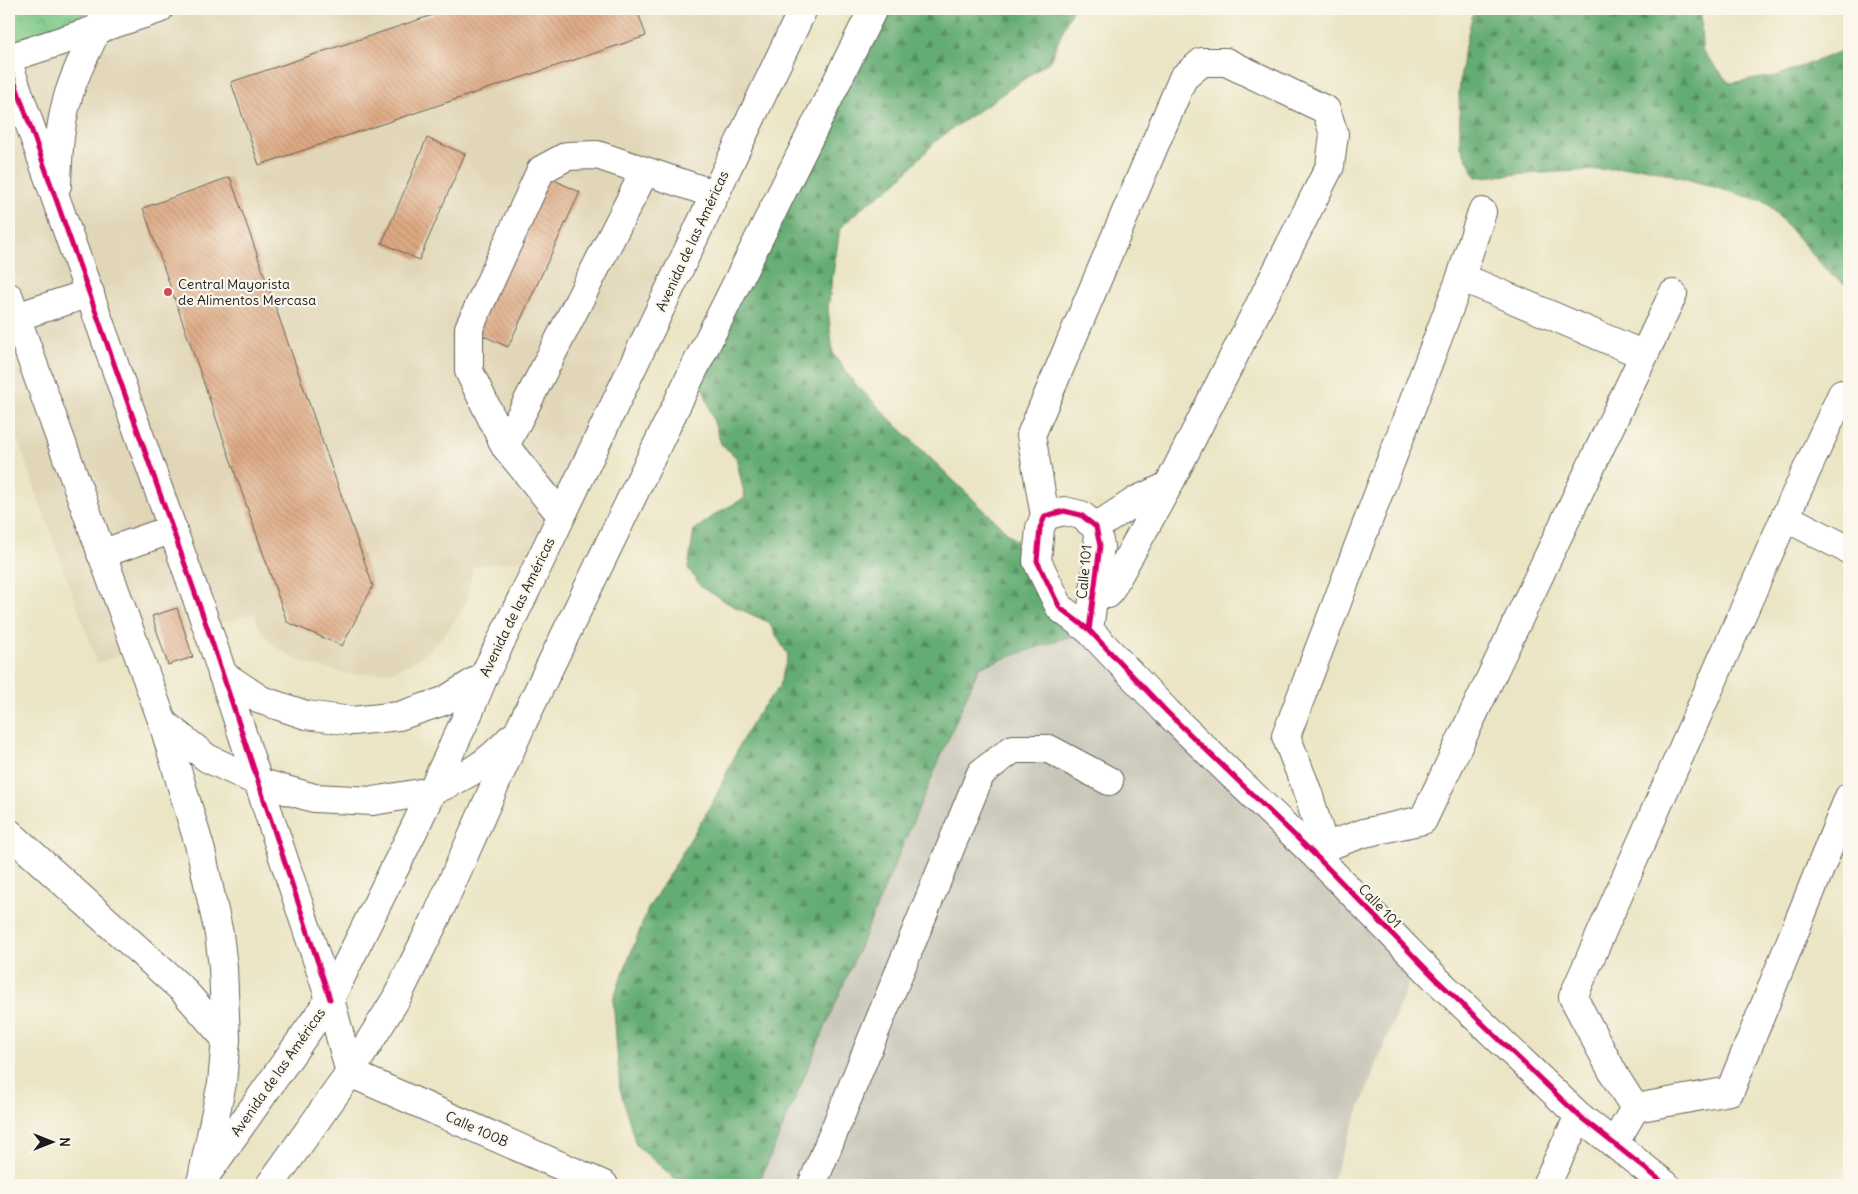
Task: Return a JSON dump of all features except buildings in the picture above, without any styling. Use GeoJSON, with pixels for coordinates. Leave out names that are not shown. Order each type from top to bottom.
{"type":"FeatureCollection","features":[{"type":"Feature","properties":{"kind":"main road"},"geometry":{"type":"LineString","coordinates":[[9,58],[99,15],[159,9]]}},
{"type":"Feature","properties":{"kind":"main road","name":"Avenida de las Américas"},"geometry":{"type":"LineString","coordinates":[[200,1184],[330,999],[432,791],[484,676],[803,9]]}},
{"type":"Feature","properties":{"kind":"main road"},"geometry":{"type":"LineString","coordinates":[[270,1185],[350,1072],[396,998],[430,931],[521,726],[692,373],[873,9]]}},
{"type":"Feature","properties":{"kind":"main road"},"geometry":{"type":"LineString","coordinates":[[56,199],[58,156],[63,115],[72,82],[99,15]]}},
{"type":"Feature","properties":{"kind":"main road"},"geometry":{"type":"LineString","coordinates":[[1046,516],[1031,435],[1183,78],[1202,62],[1226,62],[1326,110],[1334,134],[1330,166],[1168,486],[1108,594]]}},
{"type":"Feature","properties":{"kind":"main road"},"geometry":{"type":"LineString","coordinates":[[9,66],[222,674],[330,999],[350,1072]]}},
{"type":"Feature","properties":{"kind":"main road"},"geometry":{"type":"LineString","coordinates":[[561,515],[505,446],[469,371],[469,328],[541,170],[567,156],[597,155],[714,194]]}},
{"type":"Feature","properties":{"kind":"main road"},"geometry":{"type":"LineString","coordinates":[[505,446],[645,171]]}},
{"type":"Feature","properties":{"kind":"main road"},"geometry":{"type":"LineString","coordinates":[[1482,212],[1461,277],[1286,736],[1308,793],[1320,852],[1364,833],[1423,820],[1673,294]]}},
{"type":"Feature","properties":{"kind":"main road"},"geometry":{"type":"LineString","coordinates":[[1461,277],[1644,355]]}},
{"type":"Feature","properties":{"kind":"main road"},"geometry":{"type":"LineString","coordinates":[[90,293],[12,307],[163,723],[200,851],[219,934],[223,967],[226,1039],[222,1083],[200,1184]]}},
{"type":"Feature","properties":{"kind":"main road"},"geometry":{"type":"LineString","coordinates":[[1635,1108],[1616,1078],[1572,997],[1785,517],[1842,394]]}},
{"type":"Feature","properties":{"kind":"main road"},"geometry":{"type":"LineString","coordinates":[[1096,527],[1137,500],[1168,486]]}},
{"type":"Feature","properties":{"kind":"main road","name":"Calle 101"},"geometry":{"type":"LineString","coordinates":[[1090,630],[1100,546],[1096,527],[1082,514],[1064,510],[1046,516],[1040,528],[1038,561],[1060,608],[1090,630],[1167,712],[1320,852],[1436,979],[1579,1116],[1666,1185]]}},
{"type":"Feature","properties":{"kind":"main road"},"geometry":{"type":"LineString","coordinates":[[1785,517],[1849,550]]}},
{"type":"Feature","properties":{"kind":"main road"},"geometry":{"type":"LineString","coordinates":[[101,554],[172,529]]}},
{"type":"Feature","properties":{"kind":"main road"},"geometry":{"type":"LineString","coordinates":[[222,674],[261,700],[306,715],[352,721],[399,716],[444,701],[484,676]]}},
{"type":"Feature","properties":{"kind":"main road"},"geometry":{"type":"LineString","coordinates":[[163,723],[207,758],[258,782],[314,798],[373,801],[432,791],[466,776],[496,754],[521,726]]}},
{"type":"Feature","properties":{"kind":"main road"},"geometry":{"type":"LineString","coordinates":[[812,1185],[981,773],[1013,748],[1050,749],[1109,781]]}},
{"type":"Feature","properties":{"kind":"main road"},"geometry":{"type":"LineString","coordinates":[[1614,1144],[1635,1108],[1730,1091],[1849,797]]}},
{"type":"Feature","properties":{"kind":"main road"},"geometry":{"type":"LineString","coordinates":[[9,833],[183,990],[226,1039]]}},
{"type":"Feature","properties":{"kind":"main road","name":"Calle 100B"},"geometry":{"type":"LineString","coordinates":[[350,1072],[604,1185]]}},
{"type":"Feature","properties":{"kind":"main road"},"geometry":{"type":"LineString","coordinates":[[1546,1185],[1579,1116]]}},
{"type":"Feature","properties":{"kind":"shaded area","name":"Central Mayorista de Alimentos Mercasa"},"geometry":{"type":"Polygon","coordinates":[[[9,9],[803,9],[542,557],[473,566],[468,597],[461,612],[449,629],[432,647],[417,660],[404,667],[391,671],[355,675],[306,664],[275,647],[262,632],[254,613],[160,641],[97,663],[9,415],[9,9]]]}},
{"type":"Feature","properties":{"kind":"shaded area"},"geometry":{"type":"Polygon","coordinates":[[[1089,630],[1417,960],[1330,1185],[758,1185],[979,667],[1089,630]]]}},
{"type":"Feature","properties":{"kind":"green space"},"geometry":{"type":"Polygon","coordinates":[[[9,9],[91,9],[72,23],[9,58],[9,9]]]}},
{"type":"Feature","properties":{"kind":"green space"},"geometry":{"type":"Polygon","coordinates":[[[873,9],[1072,9],[1050,61],[936,141],[895,184],[865,205],[840,228],[828,308],[833,354],[853,381],[1037,561],[1089,630],[979,667],[758,1185],[687,1185],[680,1183],[636,1145],[620,1089],[613,999],[648,909],[713,802],[741,742],[758,713],[779,687],[788,655],[768,622],[733,606],[701,587],[688,568],[694,530],[719,512],[745,498],[736,457],[721,444],[696,365],[873,9]]]}},
{"type":"Feature","properties":{"kind":"green space"},"geometry":{"type":"Polygon","coordinates":[[[1474,9],[1701,9],[1702,51],[1730,83],[1776,76],[1842,51],[1849,53],[1849,287],[1830,274],[1766,202],[1644,167],[1476,177],[1460,145],[1459,91],[1463,54],[1474,9]]]}},
{"type":"Feature","properties":{"kind":"cycle path"},"geometry":{"type":"LineString","coordinates":[[9,66],[207,627],[330,999]]}},
{"type":"Feature","properties":{"kind":"cycle path"},"geometry":{"type":"LineString","coordinates":[[1089,630],[1100,546],[1096,527],[1081,515],[1064,511],[1045,516],[1040,528],[1037,561],[1060,608],[1089,630],[1167,712],[1317,857],[1436,979],[1579,1116],[1666,1185]]}},
{"type":"Feature","properties":{"kind":"place","name":"Central Mayorista de Alimentos Mercasa"},"geometry":{"type":"Point","coordinates":[168,292]}}]}
